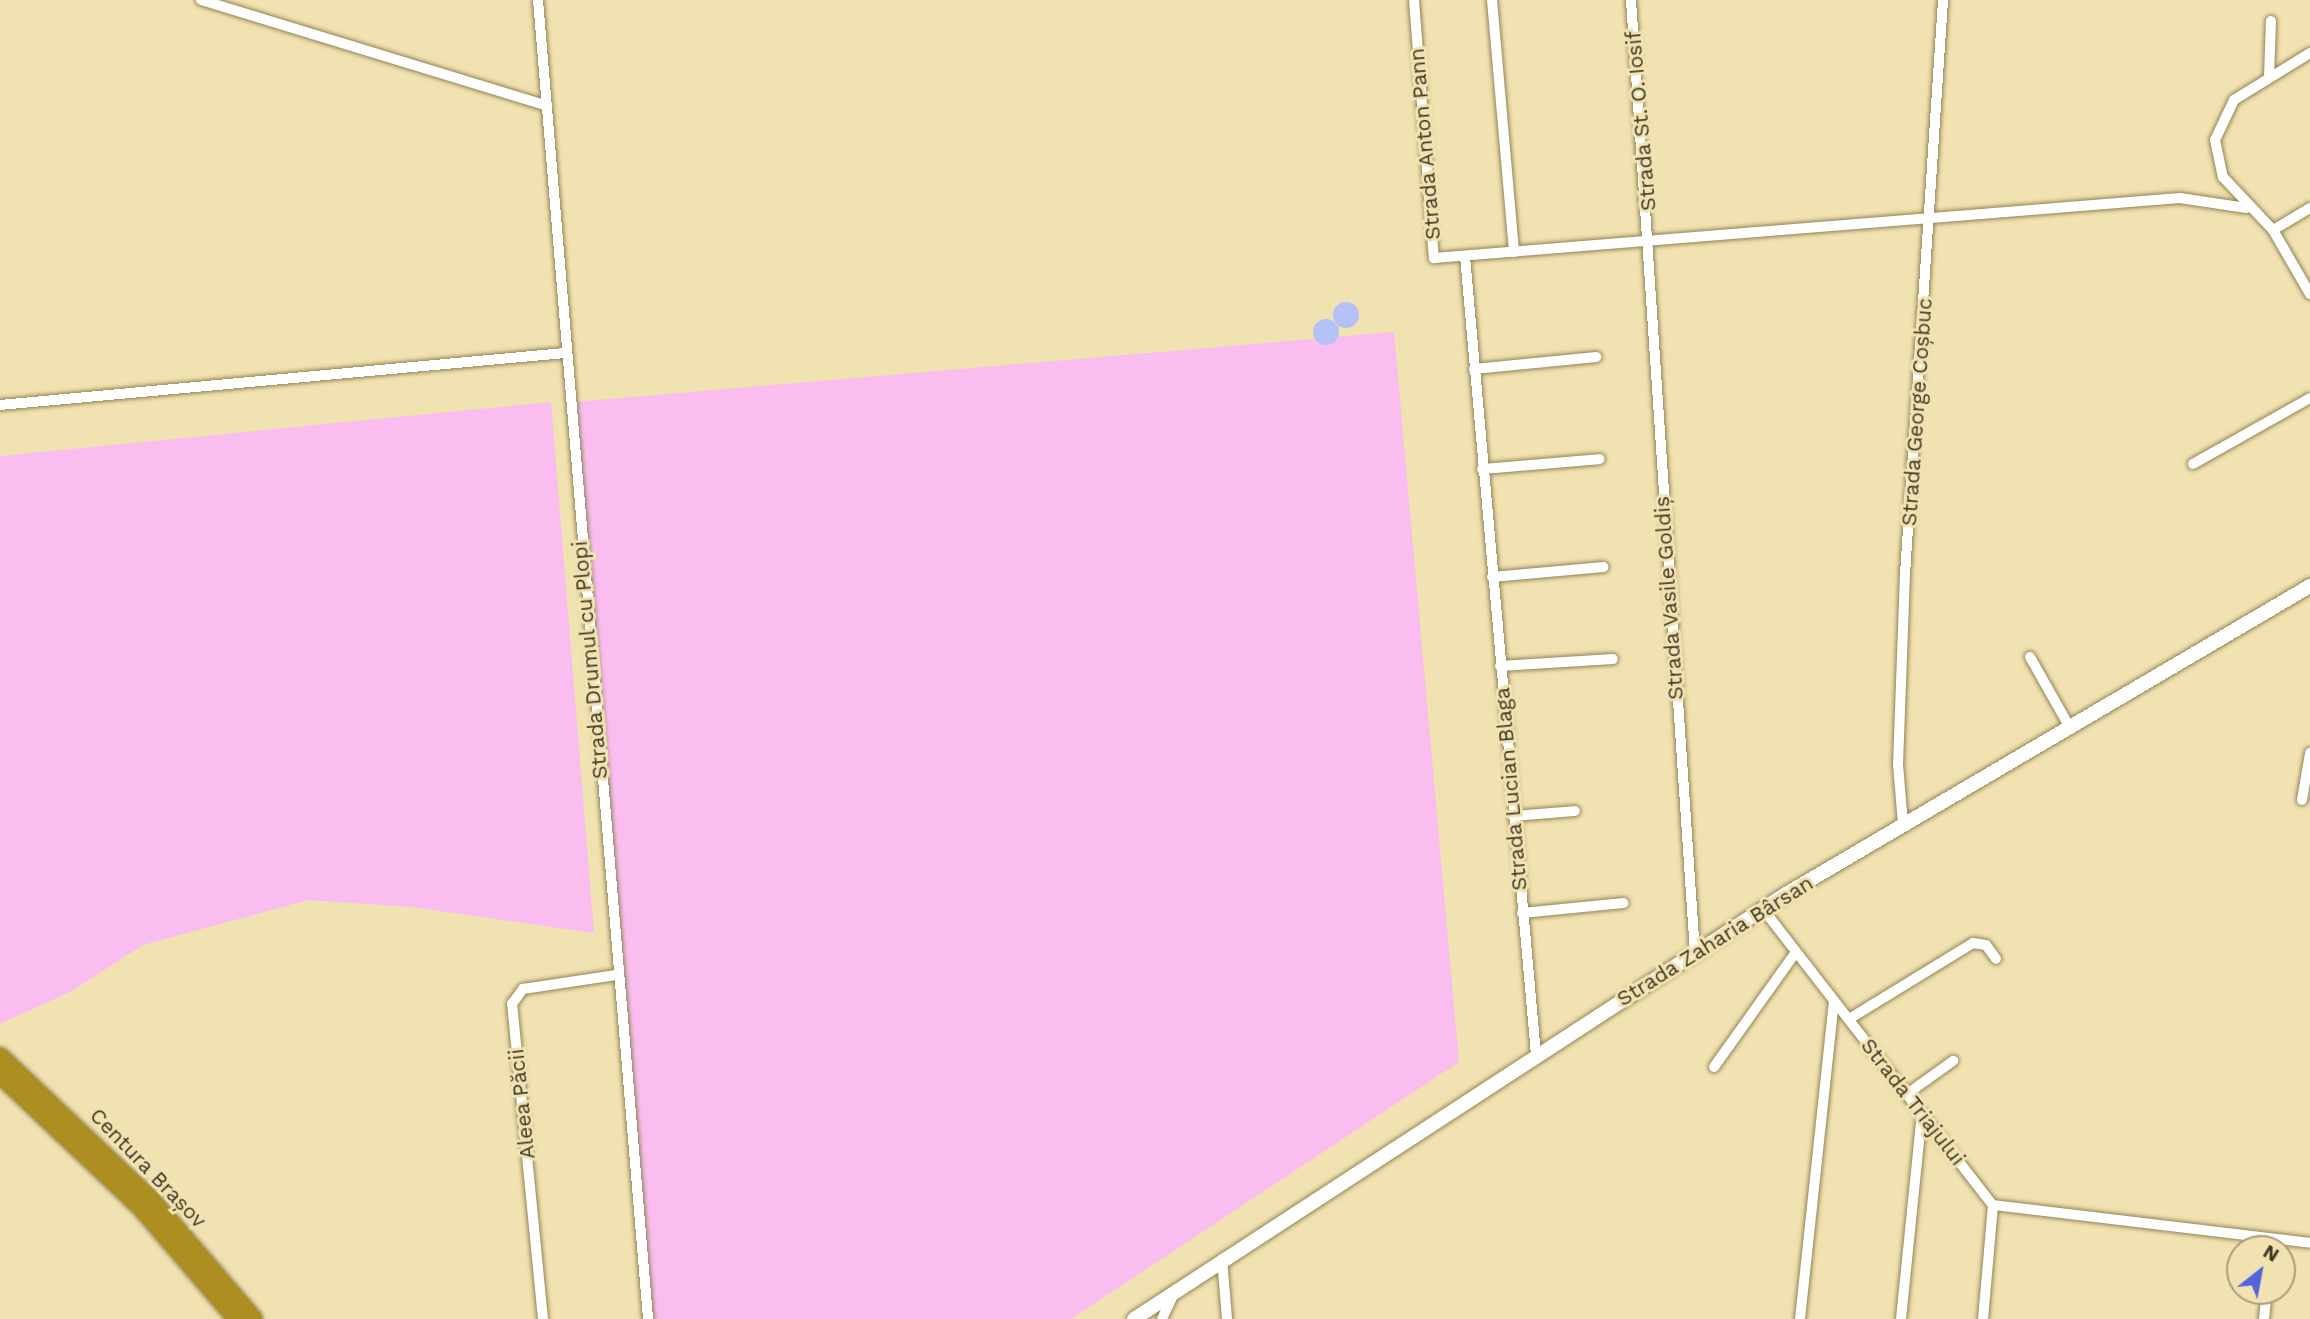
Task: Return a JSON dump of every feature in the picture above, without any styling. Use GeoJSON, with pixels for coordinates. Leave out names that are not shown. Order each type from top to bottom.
{"type":"FeatureCollection","features":[{"type":"Feature","properties":{"kind":"highway","name":"Centura Brașov"},"geometry":{"type":"LineString","coordinates":[[0,1057],[152,1201],[253,1319]]}},
{"type":"Feature","properties":{"kind":"highway","name":"Centura Brașov"},"geometry":{"type":"LineString","coordinates":[[0,1074],[142,1208],[237,1319]]}},
{"type":"Feature","properties":{"kind":"main road","name":"Strada Zaharia Bârsan"},"geometry":{"type":"LineString","coordinates":[[1134,1319],[1177,1286],[1763,909],[2310,586]]}},
{"type":"Feature","properties":{"kind":"street"},"geometry":{"type":"LineString","coordinates":[[201,0],[547,106]]}},
{"type":"Feature","properties":{"kind":"street","name":"Strada Drumul cu Plopi"},"geometry":{"type":"LineString","coordinates":[[538,0],[616,975],[648,1319]]}},
{"type":"Feature","properties":{"kind":"street","name":"Strada Anton Pann"},"geometry":{"type":"LineString","coordinates":[[1414,0],[1434,258],[1465,256]]}},
{"type":"Feature","properties":{"kind":"street"},"geometry":{"type":"LineString","coordinates":[[1492,0],[1514,252]]}},
{"type":"Feature","properties":{"kind":"street","name":"Strada St. O. Iosif"},"geometry":{"type":"LineString","coordinates":[[1632,0],[1648,243]]}},
{"type":"Feature","properties":{"kind":"street","name":"Strada George Coșbuc"},"geometry":{"type":"LineString","coordinates":[[1903,824],[1901,662],[1943,0]]}},
{"type":"Feature","properties":{"kind":"street"},"geometry":{"type":"LineString","coordinates":[[2269,77],[2271,21]]}},
{"type":"Feature","properties":{"kind":"street"},"geometry":{"type":"LineString","coordinates":[[2310,53],[2269,77],[2225,110],[2215,140],[2215,160],[2246,208],[2273,230],[2310,294]]}},
{"type":"Feature","properties":{"kind":"street"},"geometry":{"type":"LineString","coordinates":[[1465,256],[2180,198],[2246,208]]}},
{"type":"Feature","properties":{"kind":"street"},"geometry":{"type":"LineString","coordinates":[[2273,230],[2310,208]]}},
{"type":"Feature","properties":{"kind":"street","name":"Strada Vasile Goldiș"},"geometry":{"type":"LineString","coordinates":[[1648,243],[1695,953]]}},
{"type":"Feature","properties":{"kind":"street","name":"Strada Lucian Blaga"},"geometry":{"type":"LineString","coordinates":[[1465,256],[1536,1054]]}},
{"type":"Feature","properties":{"kind":"street"},"geometry":{"type":"LineString","coordinates":[[0,405],[565,353]]}},
{"type":"Feature","properties":{"kind":"street"},"geometry":{"type":"LineString","coordinates":[[1474,369],[1596,357]]}},
{"type":"Feature","properties":{"kind":"street"},"geometry":{"type":"LineString","coordinates":[[2193,464],[2310,398]]}},
{"type":"Feature","properties":{"kind":"street"},"geometry":{"type":"LineString","coordinates":[[1482,469],[1600,459]]}},
{"type":"Feature","properties":{"kind":"street"},"geometry":{"type":"LineString","coordinates":[[1492,577],[1605,567]]}},
{"type":"Feature","properties":{"kind":"street"},"geometry":{"type":"LineString","coordinates":[[2030,657],[2069,726]]}},
{"type":"Feature","properties":{"kind":"street","name":"Strada Lucian Blaga"},"geometry":{"type":"LineString","coordinates":[[1500,666],[1613,659]]}},
{"type":"Feature","properties":{"kind":"street"},"geometry":{"type":"LineString","coordinates":[[2302,800],[2310,753]]}},
{"type":"Feature","properties":{"kind":"street"},"geometry":{"type":"LineString","coordinates":[[1513,816],[1575,811]]}},
{"type":"Feature","properties":{"kind":"street","name":"Strada Lucian Blaga"},"geometry":{"type":"LineString","coordinates":[[1522,913],[1624,903]]}},
{"type":"Feature","properties":{"kind":"street","name":"Strada Triajului"},"geometry":{"type":"LineString","coordinates":[[1763,909],[1993,1205]]}},
{"type":"Feature","properties":{"kind":"street"},"geometry":{"type":"LineString","coordinates":[[1849,1019],[1973,943],[1986,945],[1996,959]]}},
{"type":"Feature","properties":{"kind":"street"},"geometry":{"type":"LineString","coordinates":[[1714,1067],[1796,952]]}},
{"type":"Feature","properties":{"kind":"street","name":"Aleea Păcii"},"geometry":{"type":"LineString","coordinates":[[543,1319],[512,1004],[523,989],[616,975]]}},
{"type":"Feature","properties":{"kind":"street"},"geometry":{"type":"LineString","coordinates":[[1800,1319],[1834,1001]]}},
{"type":"Feature","properties":{"kind":"street"},"geometry":{"type":"LineString","coordinates":[[1907,1094],[1953,1061]]}},
{"type":"Feature","properties":{"kind":"street"},"geometry":{"type":"LineString","coordinates":[[1901,1319],[1922,1113]]}},
{"type":"Feature","properties":{"kind":"street"},"geometry":{"type":"LineString","coordinates":[[1983,1319],[1993,1205],[2226,1237]]}},
{"type":"Feature","properties":{"kind":"street"},"geometry":{"type":"LineString","coordinates":[[1222,1259],[1227,1319]]}},
{"type":"Feature","properties":{"kind":"street"},"geometry":{"type":"LineString","coordinates":[[1162,1319],[1175,1303],[1177,1286]]}},
{"type":"Feature","properties":{"kind":"shaded area"},"geometry":{"type":"Polygon","coordinates":[[[1394,332],[1459,1062],[1071,1319],[645,1319],[574,402],[1394,332]]]}},
{"type":"Feature","properties":{"kind":"shaded area"},"geometry":{"type":"Polygon","coordinates":[[[551,402],[594,933],[412,907],[308,900],[143,945],[72,991],[0,1024],[0,456],[551,402]]]}},
{"type":"Feature","properties":{"kind":"water"},"geometry":{"type":"Polygon","coordinates":[[[1346,302],[1355,306],[1359,315],[1355,324],[1346,328],[1337,324],[1333,315],[1337,306],[1346,302]]]}},
{"type":"Feature","properties":{"kind":"water"},"geometry":{"type":"Polygon","coordinates":[[[1326,319],[1335,323],[1339,332],[1335,341],[1326,345],[1317,341],[1313,332],[1317,323],[1326,319]]]}}]}
